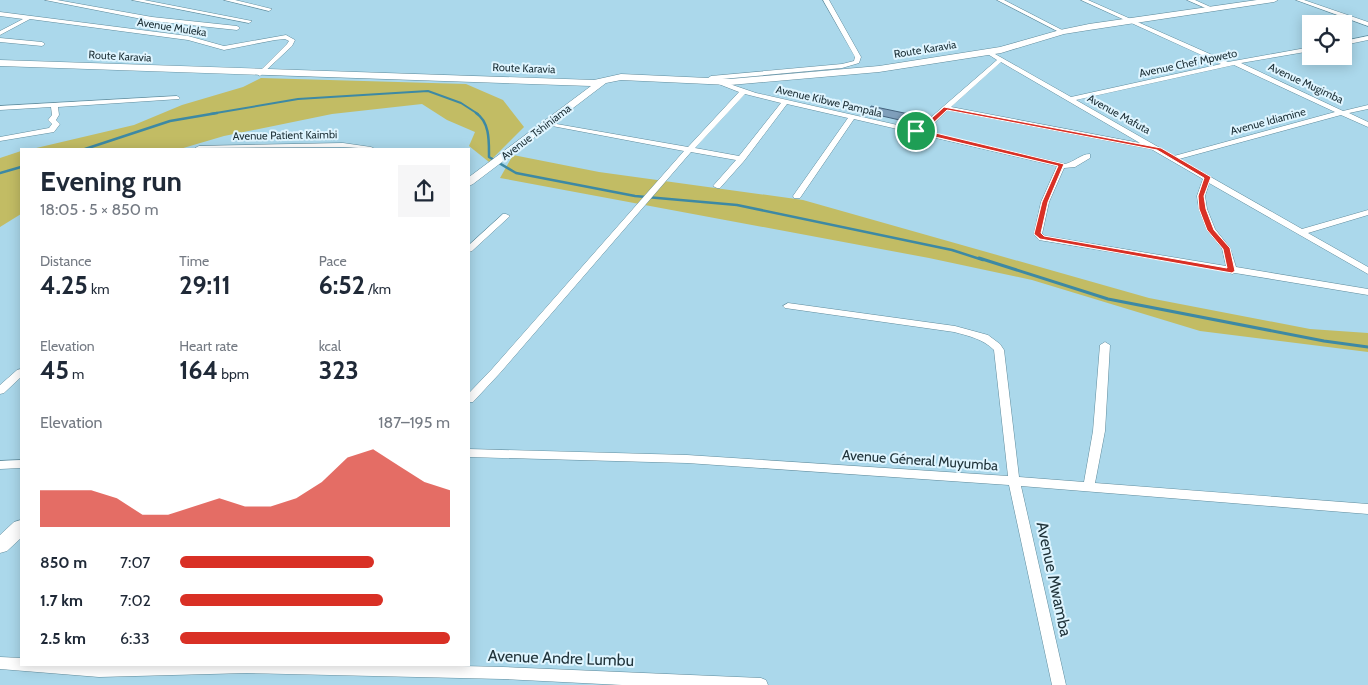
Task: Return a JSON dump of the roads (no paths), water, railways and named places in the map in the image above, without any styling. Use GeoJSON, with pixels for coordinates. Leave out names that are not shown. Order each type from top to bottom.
{"type":"FeatureCollection","features":[{"type":"Feature","properties":{"kind":"street"},"geometry":{"type":"LineString","coordinates":[[48,0],[152,19],[236,28]]}},
{"type":"Feature","properties":{"kind":"street"},"geometry":{"type":"LineString","coordinates":[[135,0],[249,22]]}},
{"type":"Feature","properties":{"kind":"street"},"geometry":{"type":"LineString","coordinates":[[227,0],[269,9]]}},
{"type":"Feature","properties":{"kind":"street"},"geometry":{"type":"LineString","coordinates":[[695,81],[842,66],[856,62],[858,57],[826,0]]}},
{"type":"Feature","properties":{"kind":"street"},"geometry":{"type":"LineString","coordinates":[[1000,0],[1063,32]]}},
{"type":"Feature","properties":{"kind":"street","name":"Avenue Mugimba"},"geometry":{"type":"LineString","coordinates":[[1084,0],[1343,112],[1368,125]]}},
{"type":"Feature","properties":{"kind":"street"},"geometry":{"type":"LineString","coordinates":[[1190,0],[1212,8]]}},
{"type":"Feature","properties":{"kind":"street","name":"Route Karavia"},"geometry":{"type":"LineString","coordinates":[[0,63],[260,74],[329,74],[594,84],[621,77],[718,82],[878,69],[988,52],[1063,32],[1128,20],[1274,0]]}},
{"type":"Feature","properties":{"kind":"street"},"geometry":{"type":"LineString","coordinates":[[1299,0],[1368,24]]}},
{"type":"Feature","properties":{"kind":"street","name":"Avenue Muleka"},"geometry":{"type":"LineString","coordinates":[[0,14],[188,38],[224,48],[275,38],[286,37],[292,40],[290,45],[260,74]]}},
{"type":"Feature","properties":{"kind":"street"},"geometry":{"type":"LineString","coordinates":[[0,33],[28,18]]}},
{"type":"Feature","properties":{"kind":"street"},"geometry":{"type":"LineString","coordinates":[[1352,41],[1368,38]]}},
{"type":"Feature","properties":{"kind":"street"},"geometry":{"type":"LineString","coordinates":[[0,40],[42,44]]}},
{"type":"Feature","properties":{"kind":"street","name":"Avenue Chef Mpweto"},"geometry":{"type":"LineString","coordinates":[[1070,99],[1302,51]]}},
{"type":"Feature","properties":{"kind":"street","name":"Avenue Mafuta"},"geometry":{"type":"LineString","coordinates":[[988,52],[1175,158],[1368,271]]}},
{"type":"Feature","properties":{"kind":"street"},"geometry":{"type":"LineString","coordinates":[[916,131],[925,128],[1001,60]]}},
{"type":"Feature","properties":{"kind":"street","name":"Avenue Kibwe Pampala"},"geometry":{"type":"LineString","coordinates":[[718,82],[743,92],[1061,165]]}},
{"type":"Feature","properties":{"kind":"street","name":"Avenue Tshiniama"},"geometry":{"type":"LineString","coordinates":[[470,181],[547,123],[594,84]]}},
{"type":"Feature","properties":{"kind":"street"},"geometry":{"type":"LineString","coordinates":[[470,398],[496,371],[690,149],[743,92]]}},
{"type":"Feature","properties":{"kind":"street"},"geometry":{"type":"LineString","coordinates":[[0,108],[178,98]]}},
{"type":"Feature","properties":{"kind":"street"},"geometry":{"type":"LineString","coordinates":[[717,186],[786,102]]}},
{"type":"Feature","properties":{"kind":"street"},"geometry":{"type":"LineString","coordinates":[[0,139],[51,130],[56,124],[52,120],[56,115],[54,106]]}},
{"type":"Feature","properties":{"kind":"street","name":"Avenue Idiamine"},"geometry":{"type":"LineString","coordinates":[[1175,158],[1343,112],[1368,107]]}},
{"type":"Feature","properties":{"kind":"street"},"geometry":{"type":"LineString","coordinates":[[946,108],[1159,149]]}},
{"type":"Feature","properties":{"kind":"street"},"geometry":{"type":"LineString","coordinates":[[796,196],[853,116]]}},
{"type":"Feature","properties":{"kind":"street"},"geometry":{"type":"LineString","coordinates":[[547,123],[741,159]]}},
{"type":"Feature","properties":{"kind":"street","name":"Avenue Patient Kaimbi"},"geometry":{"type":"LineString","coordinates":[[199,148],[343,145],[365,148]]}},
{"type":"Feature","properties":{"kind":"street"},"geometry":{"type":"LineString","coordinates":[[1087,156],[1072,165],[1061,165],[1045,202],[1038,234],[1040,236],[1052,240],[1232,271],[1368,292]]}},
{"type":"Feature","properties":{"kind":"street"},"geometry":{"type":"LineString","coordinates":[[1207,177],[1201,196],[1203,209],[1211,230],[1226,248],[1232,271]]}},
{"type":"Feature","properties":{"kind":"street"},"geometry":{"type":"LineString","coordinates":[[1302,232],[1368,212]]}},
{"type":"Feature","properties":{"kind":"street"},"geometry":{"type":"LineString","coordinates":[[470,248],[506,216]]}},
{"type":"Feature","properties":{"kind":"street","name":"Avenue Mwamba"},"geometry":{"type":"LineString","coordinates":[[788,306],[956,329],[984,337],[993,342],[999,350],[1014,481],[1059,685]]}},
{"type":"Feature","properties":{"kind":"street"},"geometry":{"type":"LineString","coordinates":[[1090,486],[1099,431],[1105,345]]}},
{"type":"Feature","properties":{"kind":"street"},"geometry":{"type":"LineString","coordinates":[[0,391],[20,373]]}},
{"type":"Feature","properties":{"kind":"street","name":"Avenue Géneral Muyumba"},"geometry":{"type":"LineString","coordinates":[[470,453],[687,459],[1090,486],[1368,509]]}},
{"type":"Feature","properties":{"kind":"street"},"geometry":{"type":"LineString","coordinates":[[0,465],[20,464]]}},
{"type":"Feature","properties":{"kind":"street"},"geometry":{"type":"LineString","coordinates":[[0,546],[20,528]]}},
{"type":"Feature","properties":{"kind":"street","name":"Avenue Andre Lumbu"},"geometry":{"type":"LineString","coordinates":[[0,663],[20,665]]}},
{"type":"Feature","properties":{"kind":"street","name":"Avenue Andre Lumbu"},"geometry":{"type":"LineString","coordinates":[[37,666],[99,671],[247,667],[503,673],[761,685]]}},
{"type":"Feature","properties":{"kind":"waterway"},"geometry":{"type":"LineString","coordinates":[[210,114],[298,99],[428,91],[461,103],[478,114]]}},
{"type":"Feature","properties":{"kind":"waterway"},"geometry":{"type":"LineString","coordinates":[[88,148],[170,121],[217,113]]}},
{"type":"Feature","properties":{"kind":"waterway"},"geometry":{"type":"LineString","coordinates":[[476,113],[481,117],[486,127],[489,139],[489,157],[516,173],[635,196],[737,205],[952,250],[983,260]]}},
{"type":"Feature","properties":{"kind":"waterway"},"geometry":{"type":"LineString","coordinates":[[0,173],[20,167]]}},
{"type":"Feature","properties":{"kind":"waterway"},"geometry":{"type":"LineString","coordinates":[[979,258],[1108,299],[1324,341],[1368,347]]}}]}
